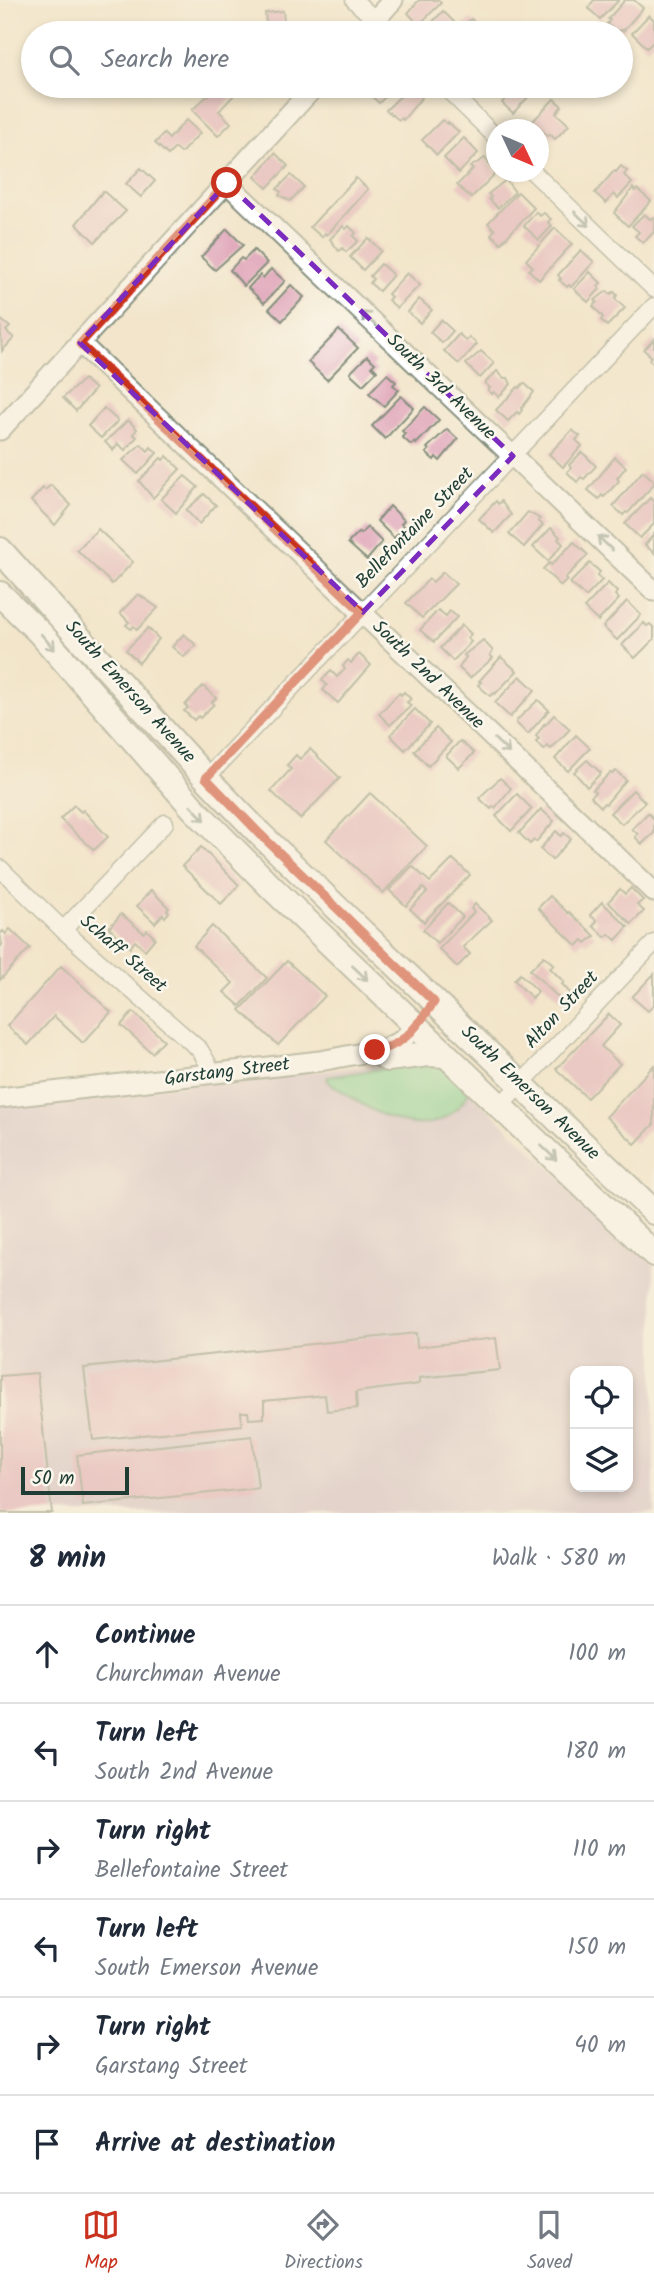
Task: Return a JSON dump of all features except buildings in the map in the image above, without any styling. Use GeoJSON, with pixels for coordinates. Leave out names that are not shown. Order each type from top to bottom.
{"type":"FeatureCollection","features":[{"type":"Feature","properties":{"kind":"main road","name":"South Emerson Avenue"},"geometry":{"type":"LineString","coordinates":[[0,550],[260,834],[654,1212]]}},
{"type":"Feature","properties":{"kind":"main road","name":"South Emerson Avenue"},"geometry":{"type":"LineString","coordinates":[[0,594],[40,634],[194,809],[415,1027],[654,1254]]}},
{"type":"Feature","properties":{"kind":"main road"},"geometry":{"type":"LineString","coordinates":[[375,1050],[387,1059],[445,1055]]}},
{"type":"Feature","properties":{"kind":"street"},"geometry":{"type":"LineString","coordinates":[[354,0],[370,21]]}},
{"type":"Feature","properties":{"kind":"street"},"geometry":{"type":"LineString","coordinates":[[381,21],[393,0]]}},
{"type":"Feature","properties":{"kind":"street"},"geometry":{"type":"LineString","coordinates":[[0,430],[304,98]]}},
{"type":"Feature","properties":{"kind":"street"},"geometry":{"type":"LineString","coordinates":[[456,98],[486,127]]}},
{"type":"Feature","properties":{"kind":"street"},"geometry":{"type":"LineString","coordinates":[[543,182],[654,289]]}},
{"type":"Feature","properties":{"kind":"street","name":"South 3rd Avenue"},"geometry":{"type":"LineString","coordinates":[[227,183],[654,591]]}},
{"type":"Feature","properties":{"kind":"street","name":"Bellefontaine Street"},"geometry":{"type":"LineString","coordinates":[[206,778],[654,306]]}},
{"type":"Feature","properties":{"kind":"street","name":"South 2nd Avenue"},"geometry":{"type":"LineString","coordinates":[[80,344],[654,892]]}},
{"type":"Feature","properties":{"kind":"street"},"geometry":{"type":"LineString","coordinates":[[64,930],[165,823]]}},
{"type":"Feature","properties":{"kind":"street","name":"Schaff Street"},"geometry":{"type":"LineString","coordinates":[[0,868],[64,930],[200,1050],[214,1074]]}},
{"type":"Feature","properties":{"kind":"street","name":"Alton Street"},"geometry":{"type":"LineString","coordinates":[[500,1106],[654,943]]}},
{"type":"Feature","properties":{"kind":"street","name":"Garstang Street"},"geometry":{"type":"LineString","coordinates":[[0,1098],[214,1074],[384,1049],[401,1041],[434,1002]]}},
{"type":"Feature","properties":{"kind":"highlighted area"},"geometry":{"type":"Polygon","coordinates":[[[227,183],[513,456],[363,612],[80,343],[227,183]]]}},
{"type":"Feature","properties":{"kind":"shaded area"},"geometry":{"type":"Polygon","coordinates":[[[435,1059],[654,1265],[654,1513],[0,1513],[0,1104],[435,1059]]]}},
{"type":"Feature","properties":{"kind":"green space"},"geometry":{"type":"Polygon","coordinates":[[[435,1060],[469,1092],[454,1111],[438,1121],[419,1124],[400,1122],[381,1115],[344,1093],[328,1081],[327,1077],[435,1060]]]}},
{"type":"Feature","properties":{"kind":"route"},"geometry":{"type":"LineString","coordinates":[[227,183],[80,344],[362,612],[206,778],[260,834],[434,1002],[410,1035],[392,1046],[375,1050]]}}]}
